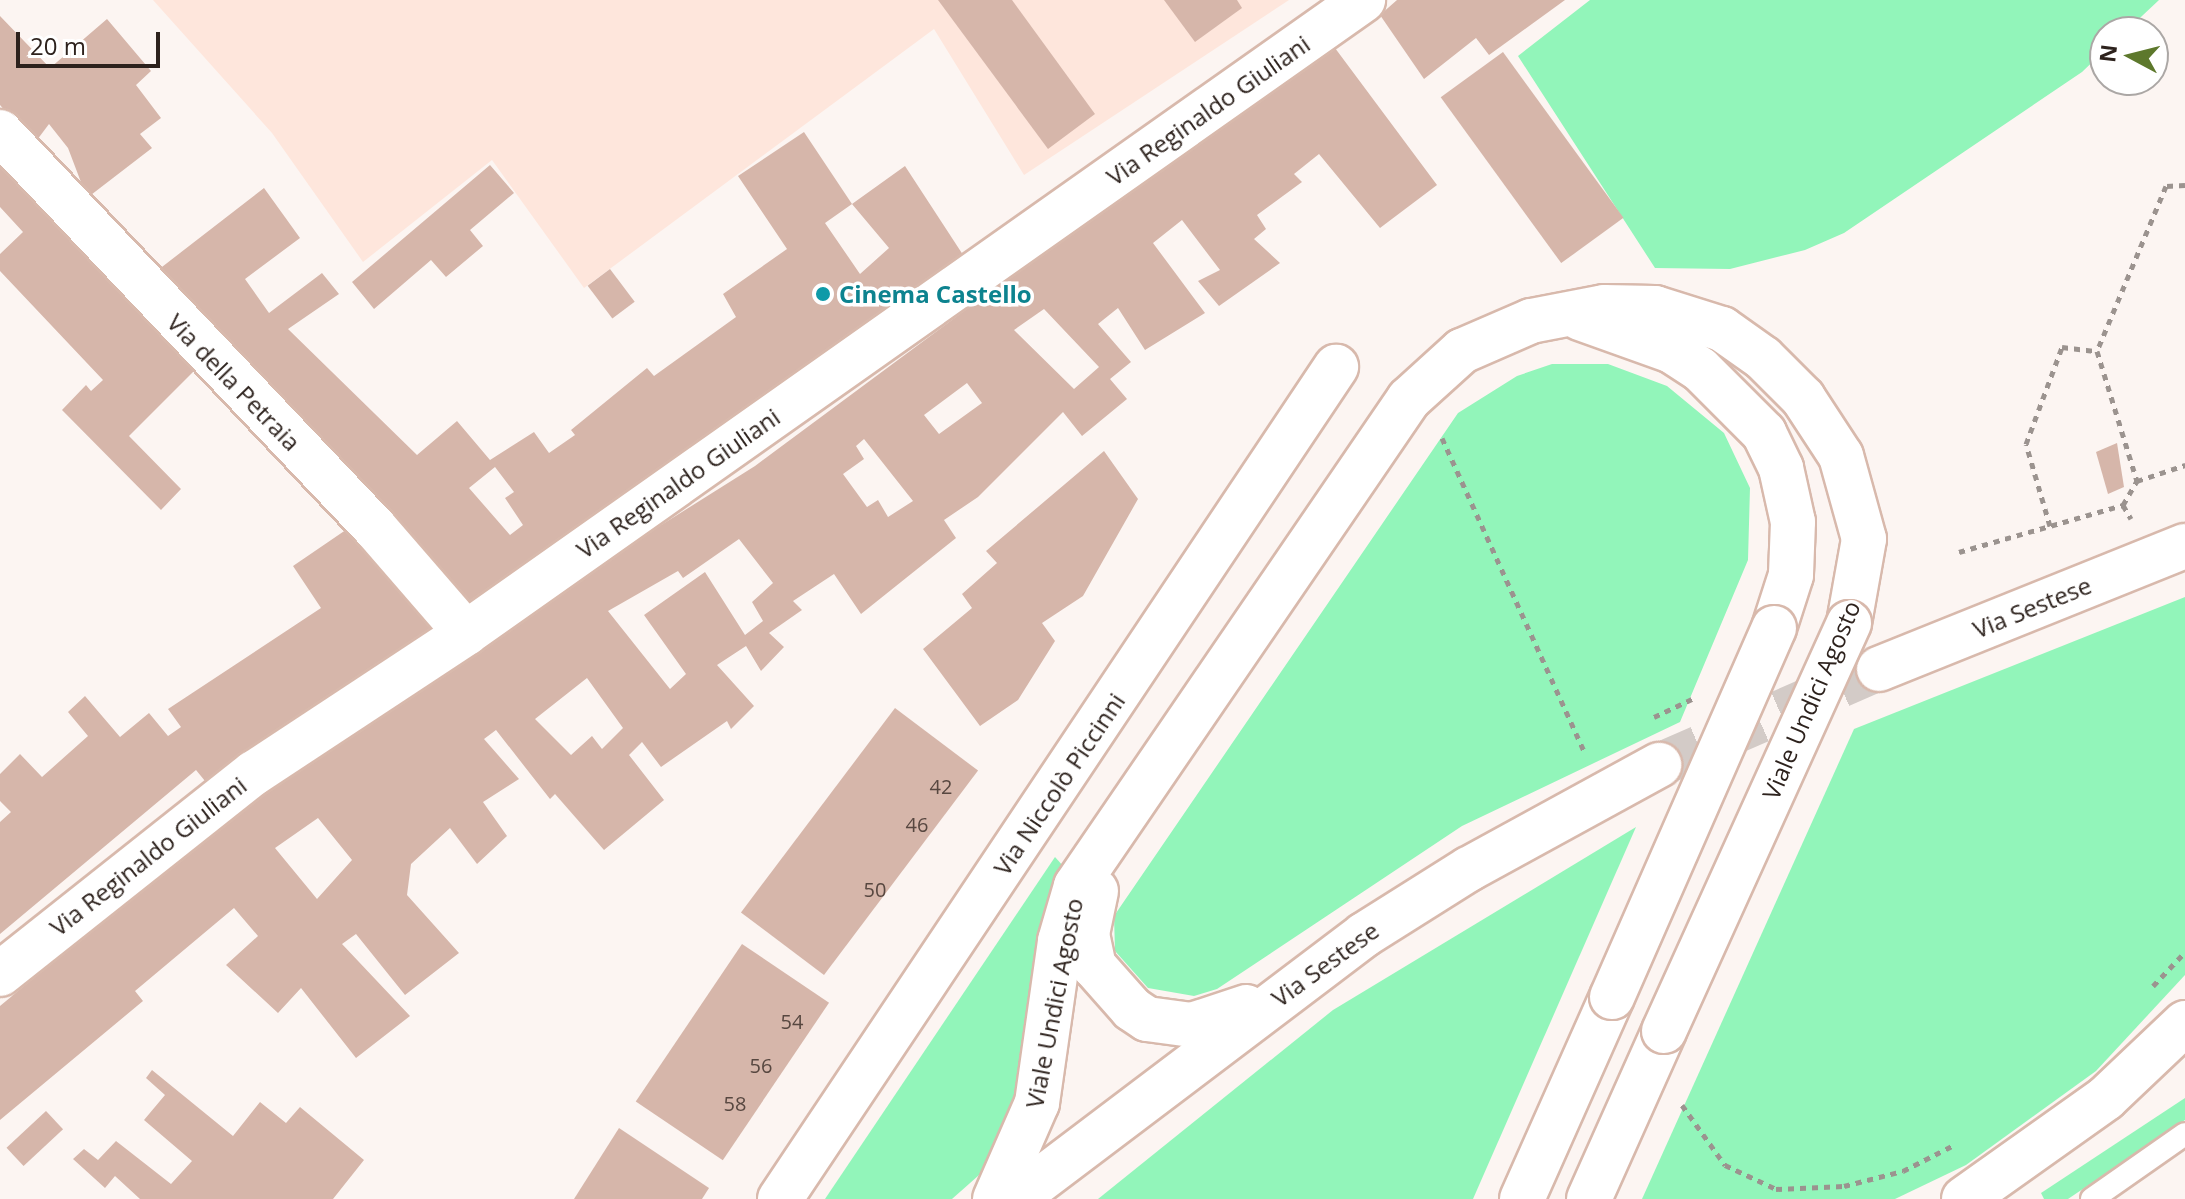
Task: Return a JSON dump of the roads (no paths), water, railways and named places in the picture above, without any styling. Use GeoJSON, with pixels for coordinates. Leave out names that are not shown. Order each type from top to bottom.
{"type":"FeatureCollection","features":[{"type":"Feature","properties":{"kind":"main road","name":"Via Reginaldo Giuliani"},"geometry":{"type":"LineString","coordinates":[[0,974],[254,773],[466,633],[1363,0]]}},
{"type":"Feature","properties":{"kind":"main road","name":"Via della Petraia"},"geometry":{"type":"LineString","coordinates":[[0,132],[375,528],[466,633]]}},
{"type":"Feature","properties":{"kind":"main road","name":"Viale Undici Agosto"},"geometry":{"type":"LineString","coordinates":[[995,1199],[1037,1103],[1060,941],[1076,886],[1409,399],[1433,373],[1478,341],[1566,313],[1632,305],[1689,315],[1722,329],[1763,358],[1803,398],[1841,456],[1860,518],[1862,569],[1849,623],[1589,1199]]}},
{"type":"Feature","properties":{"kind":"main road"},"geometry":{"type":"LineString","coordinates":[[1522,1199],[1774,628],[1791,575],[1793,522],[1781,468],[1764,433],[1730,394],[1672,351],[1566,313]]}},
{"type":"Feature","properties":{"kind":"main road","name":"Via Niccolò Piccinni"},"geometry":{"type":"LineString","coordinates":[[780,1199],[1336,367]]}},
{"type":"Feature","properties":{"kind":"main road","name":"Via Sestese"},"geometry":{"type":"LineString","coordinates":[[1879,669],[2185,546]]}},
{"type":"Feature","properties":{"kind":"main road","name":"Via Sestese"},"geometry":{"type":"LineString","coordinates":[[1015,1199],[1308,976],[1433,889],[1659,765]]}},
{"type":"Feature","properties":{"kind":"main road","name":"Viale Undici Agosto"},"geometry":{"type":"LineString","coordinates":[[1126,814],[1091,902],[1087,934],[1094,966],[1118,998],[1147,1019],[1192,1025],[1241,1009],[1308,976]]}},
{"type":"Feature","properties":{"kind":"main road"},"geometry":{"type":"LineString","coordinates":[[1964,1199],[2106,1098],[2185,1023]]}},
{"type":"Feature","properties":{"kind":"lane"},"geometry":{"type":"LineString","coordinates":[[2106,1098],[2185,1049]]}},
{"type":"Feature","properties":{"kind":"lane"},"geometry":{"type":"LineString","coordinates":[[2092,1199],[2185,1134]]}},
{"type":"Feature","properties":{"kind":"tunnel"},"geometry":{"type":"LineString","coordinates":[[1659,765],[1879,669]]}},
{"type":"Feature","properties":{"kind":"place","name":"Cinema Castello"},"geometry":{"type":"Point","coordinates":[823,294]}}]}
